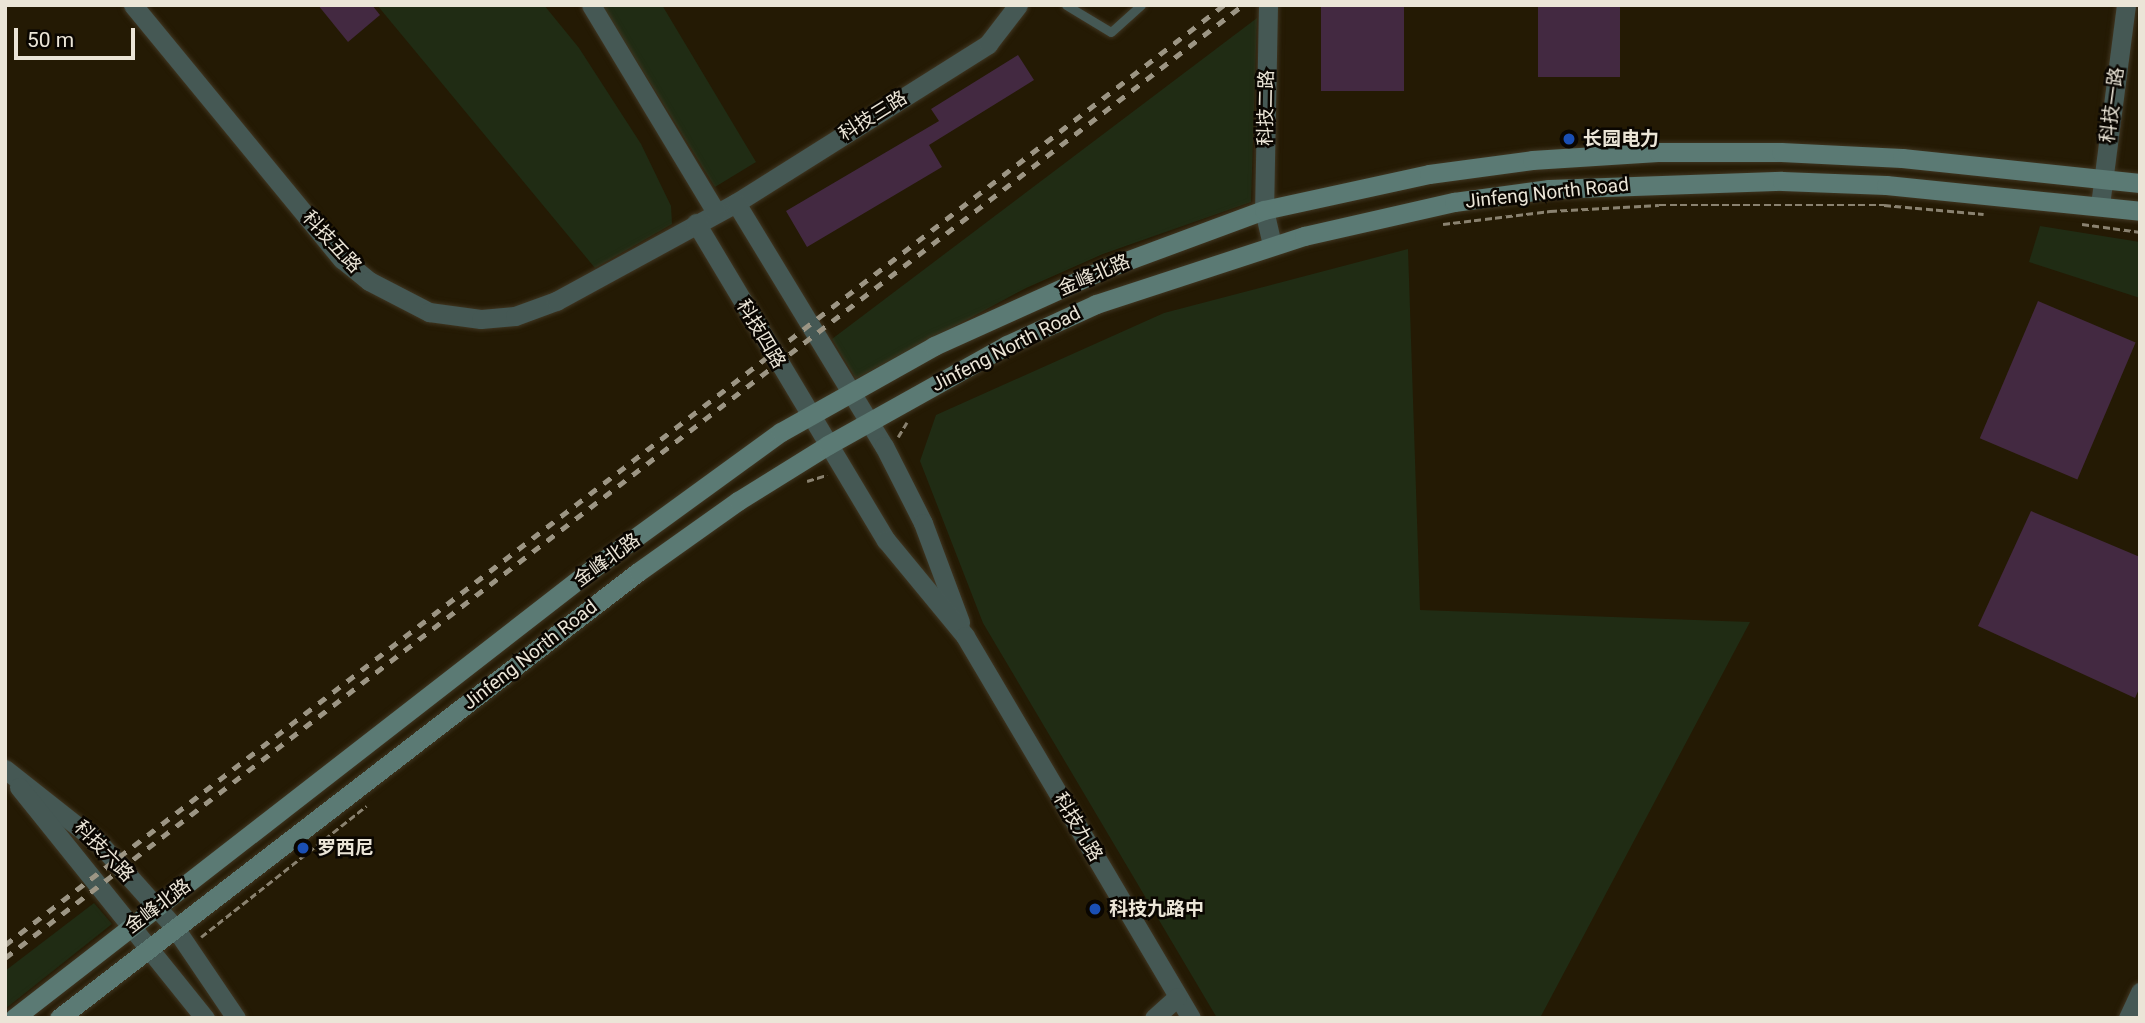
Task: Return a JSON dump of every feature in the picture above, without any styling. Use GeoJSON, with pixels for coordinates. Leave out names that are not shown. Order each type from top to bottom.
{"type":"FeatureCollection","features":[{"type":"Feature","properties":{"kind":"main road","name":"Jinfeng North Road"},"geometry":{"type":"LineString","coordinates":[[1264,210],[1429,174],[1532,160],[1658,152],[1902,158],[2140,183]]}},
{"type":"Feature","properties":{"kind":"main road","name":"Jinfeng North Road"},"geometry":{"type":"LineString","coordinates":[[60,1018],[638,572],[828,444],[1007,345],[1096,303],[1272,244],[1454,202],[1613,185],[1886,185],[2140,211]]}},
{"type":"Feature","properties":{"kind":"main road","name":"金峰北路"},"geometry":{"type":"LineString","coordinates":[[15,1018],[588,572],[808,413],[934,346],[1107,268],[1264,210]]}},
{"type":"Feature","properties":{"kind":"street","name":"科技五路"},"geometry":{"type":"LineString","coordinates":[[134,5],[342,259],[369,281],[429,313],[481,319],[515,316],[556,301],[716,212]]}},
{"type":"Feature","properties":{"kind":"street"},"geometry":{"type":"LineString","coordinates":[[591,5],[716,212]]}},
{"type":"Feature","properties":{"kind":"street","name":"科技三路"},"geometry":{"type":"LineString","coordinates":[[716,212],[736,203],[988,44],[1018,5]]}},
{"type":"Feature","properties":{"kind":"street","name":"科技二路"},"geometry":{"type":"LineString","coordinates":[[1268,5],[1264,210],[1272,244]]}},
{"type":"Feature","properties":{"kind":"street","name":"科技一路"},"geometry":{"type":"LineString","coordinates":[[2100,205],[2126,5]]}},
{"type":"Feature","properties":{"kind":"street"},"geometry":{"type":"LineString","coordinates":[[736,203],[869,422]]}},
{"type":"Feature","properties":{"kind":"street","name":"科技四路"},"geometry":{"type":"LineString","coordinates":[[696,223],[828,444]]}},
{"type":"Feature","properties":{"kind":"street","name":"科技九路"},"geometry":{"type":"LineString","coordinates":[[869,422],[923,523],[965,636]]}},
{"type":"Feature","properties":{"kind":"street","name":"科技九路"},"geometry":{"type":"LineString","coordinates":[[828,444],[886,540],[965,636],[1191,1018]]}},
{"type":"Feature","properties":{"kind":"street","name":"科技六路"},"geometry":{"type":"LineString","coordinates":[[5,769],[71,817],[157,906],[189,947],[236,1018]]}},
{"type":"Feature","properties":{"kind":"street","name":"科技六路"},"geometry":{"type":"LineString","coordinates":[[5,769],[205,1018]]}},
{"type":"Feature","properties":{"kind":"street"},"geometry":{"type":"LineString","coordinates":[[2128,1018],[2140,992]]}},
{"type":"Feature","properties":{"kind":"street"},"geometry":{"type":"LineString","coordinates":[[1154,1018],[1177,997]]}},
{"type":"Feature","properties":{"kind":"lane"},"geometry":{"type":"LineString","coordinates":[[1066,5],[1111,32],[1141,5]]}},
{"type":"Feature","properties":{"kind":"path"},"geometry":{"type":"LineString","coordinates":[[1442,224],[1550,211],[1659,205],[1884,205],[1989,215]]}},
{"type":"Feature","properties":{"kind":"path"},"geometry":{"type":"LineString","coordinates":[[2079,224],[2140,232]]}},
{"type":"Feature","properties":{"kind":"path"},"geometry":{"type":"LineString","coordinates":[[884,446],[899,436],[912,413]]}},
{"type":"Feature","properties":{"kind":"path"},"geometry":{"type":"LineString","coordinates":[[803,482],[843,470]]}},
{"type":"Feature","properties":{"kind":"path"},"geometry":{"type":"LineString","coordinates":[[189,947],[372,802]]}},
{"type":"Feature","properties":{"kind":"green space"},"geometry":{"type":"Polygon","coordinates":[[[377,5],[544,5],[579,48],[641,144],[671,206],[672,224],[595,268],[377,5]]]}},
{"type":"Feature","properties":{"kind":"green space"},"geometry":{"type":"Polygon","coordinates":[[[602,5],[662,5],[756,162],[715,187],[602,5]]]}},
{"type":"Feature","properties":{"kind":"green space"},"geometry":{"type":"Polygon","coordinates":[[[1257,18],[1251,202],[1103,254],[1026,288],[856,379],[832,339],[1257,18]]]}},
{"type":"Feature","properties":{"kind":"green space"},"geometry":{"type":"Polygon","coordinates":[[[2040,226],[2140,242],[2140,298],[2029,262],[2040,226]]]}},
{"type":"Feature","properties":{"kind":"green space"},"geometry":{"type":"Polygon","coordinates":[[[1408,249],[1420,610],[1750,622],[1540,1018],[1217,1018],[983,623],[920,461],[936,415],[1164,313],[1408,249]]]}},
{"type":"Feature","properties":{"kind":"green space"},"geometry":{"type":"Polygon","coordinates":[[[94,903],[112,924],[5,1009],[5,971],[94,903]]]}},
{"type":"Feature","properties":{"kind":"building"},"geometry":{"type":"Polygon","coordinates":[[[318,5],[372,5],[380,15],[348,42],[318,5]]]}},
{"type":"Feature","properties":{"kind":"building"},"geometry":{"type":"Polygon","coordinates":[[[1321,5],[1404,5],[1404,91],[1321,91],[1321,5]]]}},
{"type":"Feature","properties":{"kind":"building"},"geometry":{"type":"Polygon","coordinates":[[[1538,5],[1620,5],[1620,77],[1538,77],[1538,5]]]}},
{"type":"Feature","properties":{"kind":"building"},"geometry":{"type":"Polygon","coordinates":[[[1018,55],[1034,80],[929,145],[942,167],[807,247],[786,211],[939,121],[931,109],[1018,55]]]}},
{"type":"Feature","properties":{"kind":"building"},"geometry":{"type":"Polygon","coordinates":[[[2038,301],[2136,342],[2077,480],[1980,438],[2038,301]]]}},
{"type":"Feature","properties":{"kind":"building"},"geometry":{"type":"Polygon","coordinates":[[[2031,511],[2140,557],[2140,687],[2135,698],[1978,626],[2031,511]]]}},
{"type":"Feature","properties":{"kind":"railway"},"geometry":{"type":"LineString","coordinates":[[5,945],[1224,5]]}},
{"type":"Feature","properties":{"kind":"railway"},"geometry":{"type":"LineString","coordinates":[[5,958],[1243,5]]}},
{"type":"Feature","properties":{"kind":"place","name":"长园电力"},"geometry":{"type":"Point","coordinates":[1569,139]}},
{"type":"Feature","properties":{"kind":"place","name":"罗西尼"},"geometry":{"type":"Point","coordinates":[303,848]}},
{"type":"Feature","properties":{"kind":"place","name":"科技九路中"},"geometry":{"type":"Point","coordinates":[1095,909]}}]}
